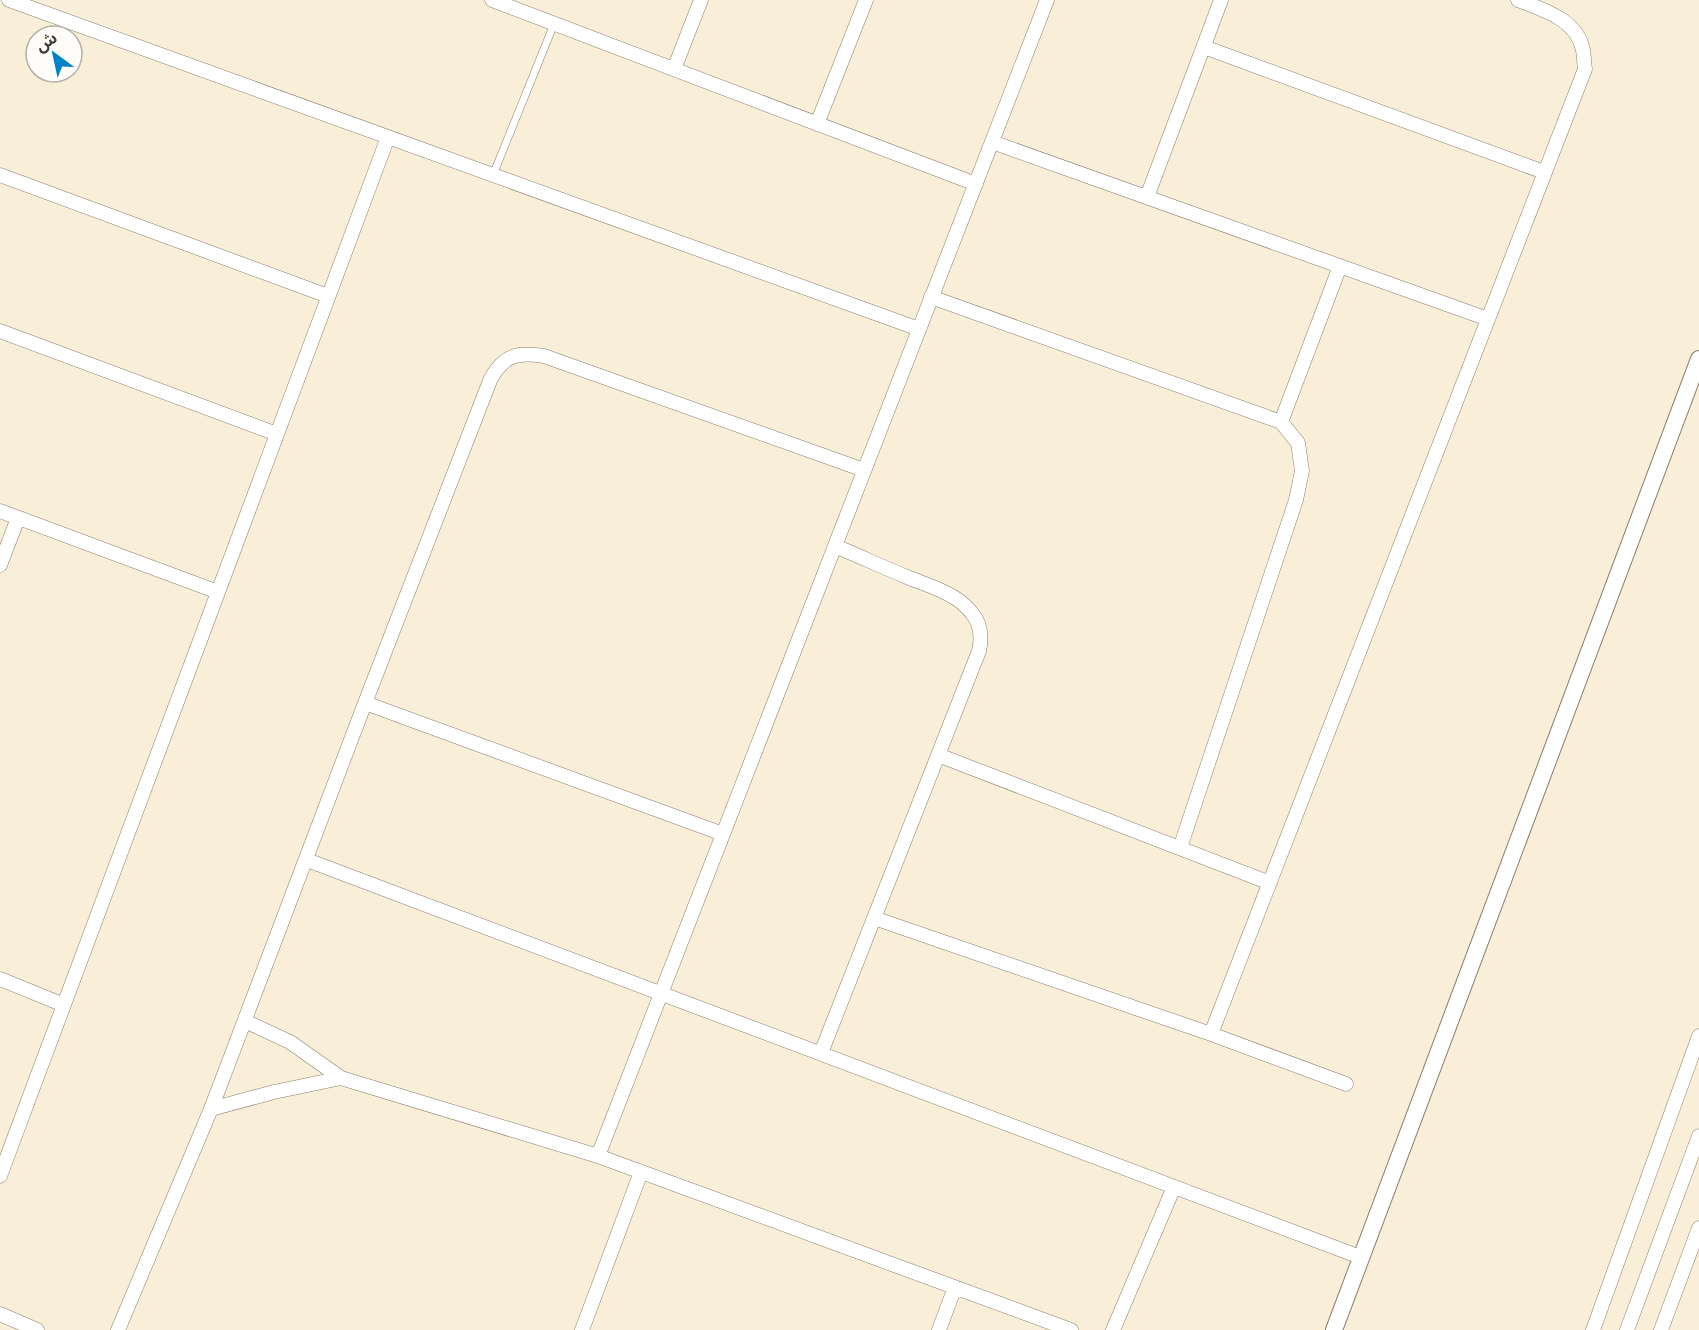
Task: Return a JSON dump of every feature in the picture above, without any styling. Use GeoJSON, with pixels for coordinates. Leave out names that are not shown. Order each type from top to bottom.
{"type":"FeatureCollection","features":[{"type":"Feature","properties":{"kind":"street"},"geometry":{"type":"LineString","coordinates":[[9,0],[48,7],[388,137],[919,329]]}},
{"type":"Feature","properties":{"kind":"street"},"geometry":{"type":"LineString","coordinates":[[492,0],[975,183]]}},
{"type":"Feature","properties":{"kind":"street"},"geometry":{"type":"LineString","coordinates":[[675,69],[701,0]]}},
{"type":"Feature","properties":{"kind":"street"},"geometry":{"type":"LineString","coordinates":[[817,124],[866,0]]}},
{"type":"Feature","properties":{"kind":"street"},"geometry":{"type":"LineString","coordinates":[[598,1156],[1047,0]]}},
{"type":"Feature","properties":{"kind":"street"},"geometry":{"type":"LineString","coordinates":[[1147,197],[1221,0]]}},
{"type":"Feature","properties":{"kind":"street"},"geometry":{"type":"LineString","coordinates":[[1211,1034],[1585,69],[1583,47],[1573,28],[1556,14],[1518,0]]}},
{"type":"Feature","properties":{"kind":"street"},"geometry":{"type":"LineString","coordinates":[[1203,47],[1544,172]]}},
{"type":"Feature","properties":{"kind":"street"},"geometry":{"type":"LineString","coordinates":[[0,1176],[5,1147],[64,1005],[388,137]]}},
{"type":"Feature","properties":{"kind":"street"},"geometry":{"type":"LineString","coordinates":[[992,142],[1488,319]]}},
{"type":"Feature","properties":{"kind":"street"},"geometry":{"type":"LineString","coordinates":[[0,175],[328,296]]}},
{"type":"Feature","properties":{"kind":"street"},"geometry":{"type":"LineString","coordinates":[[1281,422],[1340,266]]}},
{"type":"Feature","properties":{"kind":"street"},"geometry":{"type":"LineString","coordinates":[[931,297],[1281,422],[1298,443],[1302,471],[1296,500],[1180,848]]}},
{"type":"Feature","properties":{"kind":"street"},"geometry":{"type":"LineString","coordinates":[[0,331],[277,434]]}},
{"type":"Feature","properties":{"kind":"street"},"geometry":{"type":"LineString","coordinates":[[118,1330],[211,1109],[365,704],[491,378],[498,366],[510,357],[527,353],[544,356],[864,470]]}},
{"type":"Feature","properties":{"kind":"street"},"geometry":{"type":"LineString","coordinates":[[1334,1330],[1699,359]]}},
{"type":"Feature","properties":{"kind":"street"},"geometry":{"type":"LineString","coordinates":[[0,511],[218,592]]}},
{"type":"Feature","properties":{"kind":"street"},"geometry":{"type":"LineString","coordinates":[[0,565],[18,518]]}},
{"type":"Feature","properties":{"kind":"street"},"geometry":{"type":"LineString","coordinates":[[820,1053],[979,651],[981,636],[976,620],[967,607],[947,594],[835,546]]}},
{"type":"Feature","properties":{"kind":"street"},"geometry":{"type":"LineString","coordinates":[[365,704],[723,834]]}},
{"type":"Feature","properties":{"kind":"street"},"geometry":{"type":"LineString","coordinates":[[938,755],[1270,883]]}},
{"type":"Feature","properties":{"kind":"street"},"geometry":{"type":"LineString","coordinates":[[307,860],[1360,1257]]}},
{"type":"Feature","properties":{"kind":"street"},"geometry":{"type":"LineString","coordinates":[[874,918],[1211,1034],[1347,1084]]}},
{"type":"Feature","properties":{"kind":"street"},"geometry":{"type":"LineString","coordinates":[[0,979],[64,1005]]}},
{"type":"Feature","properties":{"kind":"street"},"geometry":{"type":"LineString","coordinates":[[245,1021],[290,1042],[341,1078],[598,1156],[1071,1330]]}},
{"type":"Feature","properties":{"kind":"street"},"geometry":{"type":"LineString","coordinates":[[1593,1330],[1699,1036]]}},
{"type":"Feature","properties":{"kind":"street"},"geometry":{"type":"LineString","coordinates":[[211,1109],[274,1092],[341,1078]]}},
{"type":"Feature","properties":{"kind":"street"},"geometry":{"type":"LineString","coordinates":[[1627,1330],[1699,1136]]}},
{"type":"Feature","properties":{"kind":"street"},"geometry":{"type":"LineString","coordinates":[[582,1330],[641,1172]]}},
{"type":"Feature","properties":{"kind":"street"},"geometry":{"type":"LineString","coordinates":[[1113,1330],[1174,1187]]}},
{"type":"Feature","properties":{"kind":"street"},"geometry":{"type":"LineString","coordinates":[[1661,1330],[1699,1228]]}},
{"type":"Feature","properties":{"kind":"street"},"geometry":{"type":"LineString","coordinates":[[939,1330],[955,1287]]}},
{"type":"Feature","properties":{"kind":"street"},"geometry":{"type":"LineString","coordinates":[[0,1314],[37,1330]]}},
{"type":"Feature","properties":{"kind":"lane"},"geometry":{"type":"LineString","coordinates":[[493,175],[554,24]]}}]}
